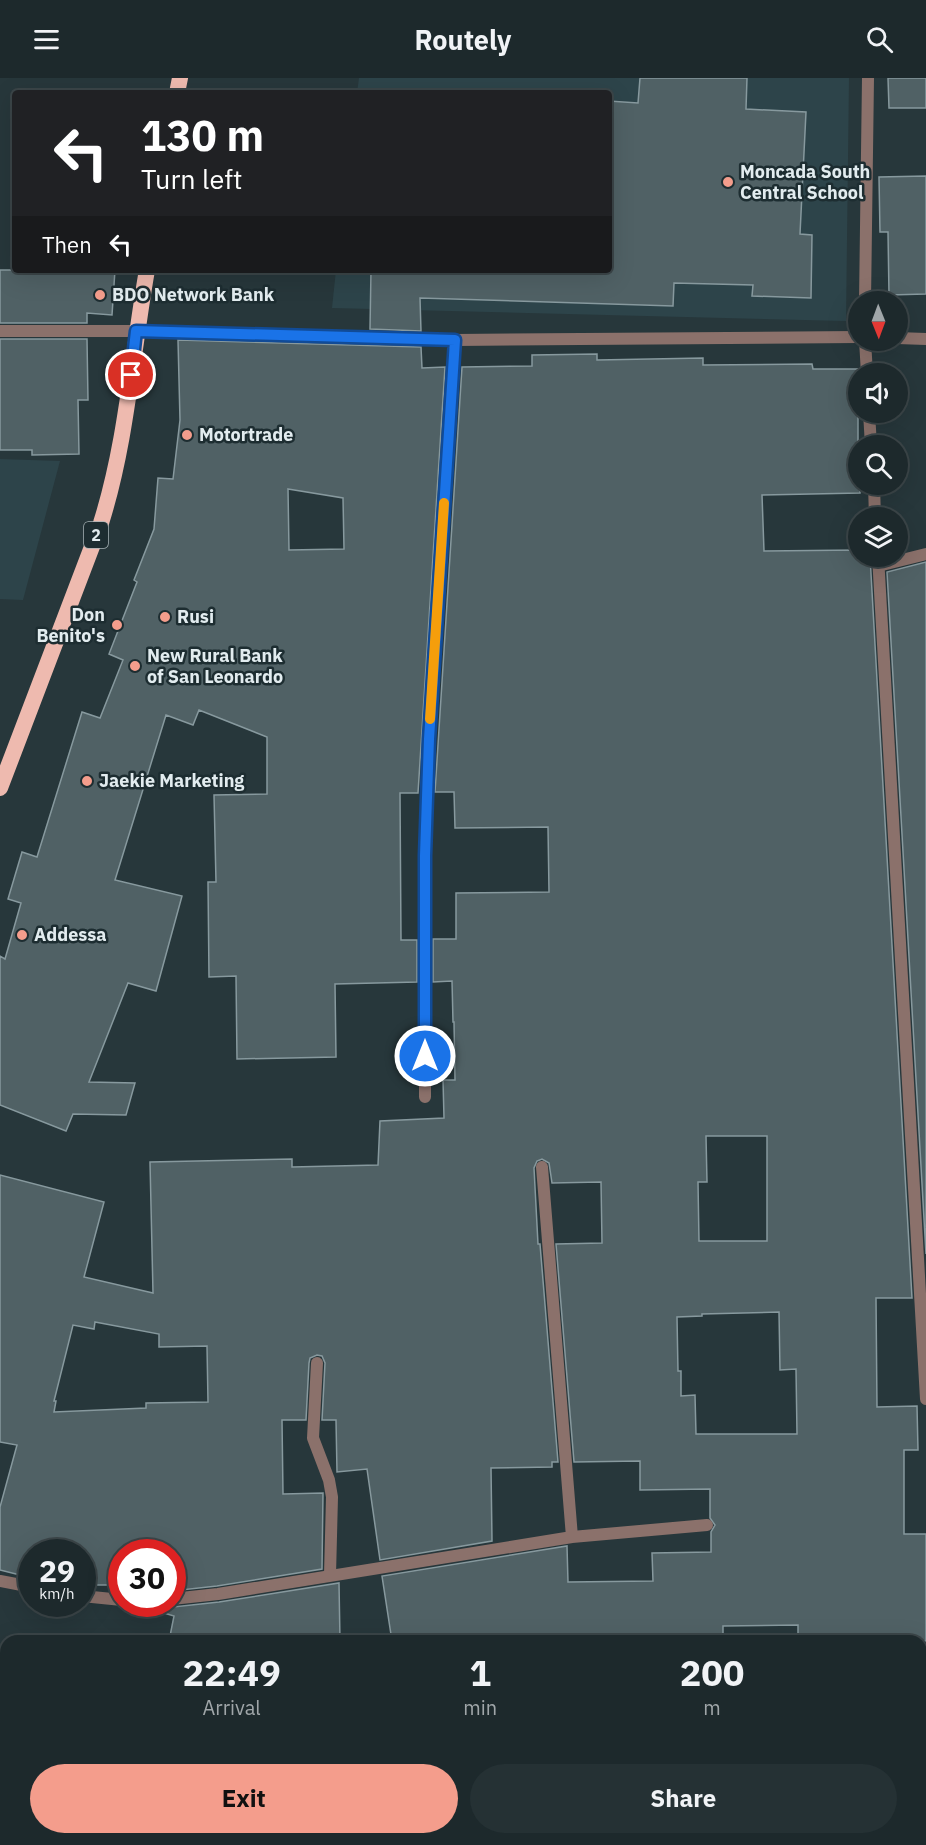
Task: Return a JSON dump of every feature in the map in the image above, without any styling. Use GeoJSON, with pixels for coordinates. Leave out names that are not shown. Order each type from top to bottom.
{"type":"FeatureCollection","features":[{"type":"Feature","properties":{"kind":"highway","name":"2"},"geometry":{"type":"LineString","coordinates":[[0,788],[113,486],[122,441],[136,331],[146,273]]}},
{"type":"Feature","properties":{"kind":"street"},"geometry":{"type":"LineString","coordinates":[[865,291],[868,78]]}},
{"type":"Feature","properties":{"kind":"street"},"geometry":{"type":"LineString","coordinates":[[0,331],[136,331],[455,340],[848,337]]}},
{"type":"Feature","properties":{"kind":"street"},"geometry":{"type":"LineString","coordinates":[[908,338],[926,339]]}},
{"type":"Feature","properties":{"kind":"street"},"geometry":{"type":"LineString","coordinates":[[425,1097],[425,856],[429,739],[455,340]]}},
{"type":"Feature","properties":{"kind":"street"},"geometry":{"type":"LineString","coordinates":[[908,557],[926,554]]}},
{"type":"Feature","properties":{"kind":"street"},"geometry":{"type":"LineString","coordinates":[[878,567],[926,1399]]}},
{"type":"Feature","properties":{"kind":"street"},"geometry":{"type":"LineString","coordinates":[[542,1167],[572,1538]]}},
{"type":"Feature","properties":{"kind":"street"},"geometry":{"type":"LineString","coordinates":[[317,1363],[313,1438],[329,1480],[332,1497],[330,1575]]}},
{"type":"Feature","properties":{"kind":"street"},"geometry":{"type":"LineString","coordinates":[[186,1597],[572,1538],[707,1525]]}},
{"type":"Feature","properties":{"kind":"street"},"geometry":{"type":"LineString","coordinates":[[0,1581],[18,1584]]}},
{"type":"Feature","properties":{"kind":"shaded area","name":"Moncada South Central School"},"geometry":{"type":"Polygon","coordinates":[[[359,78],[849,78],[846,321],[332,308],[336,273],[612,273],[612,90],[357,90],[359,78]]]}},
{"type":"Feature","properties":{"kind":"shaded area"},"geometry":{"type":"Polygon","coordinates":[[[0,459],[60,461],[23,600],[0,599],[0,459]]]}},
{"type":"Feature","properties":{"kind":"building","name":"Moncada South Central School"},"geometry":{"type":"Polygon","coordinates":[[[640,78],[747,78],[746,109],[806,112],[800,234],[812,235],[811,298],[752,296],[753,285],[674,283],[673,306],[420,298],[421,331],[370,329],[371,273],[612,273],[612,101],[638,103],[640,78]]]}},
{"type":"Feature","properties":{"kind":"building"},"geometry":{"type":"Polygon","coordinates":[[[888,78],[926,78],[926,108],[889,108],[888,78]]]}},
{"type":"Feature","properties":{"kind":"building"},"geometry":{"type":"Polygon","coordinates":[[[926,176],[926,294],[908,294],[908,291],[889,291],[888,232],[880,232],[879,177],[926,176]]]}},
{"type":"Feature","properties":{"kind":"building"},"geometry":{"type":"Polygon","coordinates":[[[0,270],[12,270],[12,273],[115,273],[112,315],[87,313],[87,323],[0,323],[0,270]]]}},
{"type":"Feature","properties":{"kind":"building"},"geometry":{"type":"Polygon","coordinates":[[[0,339],[87,339],[88,400],[78,400],[79,454],[32,455],[32,450],[0,450],[0,339]]]}},
{"type":"Feature","properties":{"kind":"building"},"geometry":{"type":"Polygon","coordinates":[[[178,340],[421,347],[422,368],[445,367],[418,793],[400,793],[401,940],[417,940],[417,982],[335,984],[336,1057],[237,1059],[236,976],[209,977],[208,882],[216,882],[214,795],[267,794],[267,737],[199,710],[193,725],[166,715],[115,880],[182,896],[156,991],[128,983],[89,1082],[135,1083],[126,1115],[73,1114],[66,1131],[0,1105],[0,956],[5,959],[21,903],[8,899],[22,852],[37,857],[82,712],[100,718],[123,660],[109,654],[137,582],[134,580],[154,529],[158,478],[173,479],[180,420],[178,340]],[[288,489],[289,550],[344,549],[343,498],[288,489]]]}},
{"type":"Feature","properties":{"kind":"building"},"geometry":{"type":"Polygon","coordinates":[[[597,354],[597,360],[703,358],[703,365],[812,364],[813,369],[848,369],[848,423],[858,423],[858,435],[848,435],[848,493],[762,495],[764,551],[848,550],[848,567],[871,567],[912,1298],[876,1298],[877,1407],[917,1406],[918,1450],[904,1450],[904,1534],[926,1534],[926,1635],[798,1635],[798,1625],[723,1626],[723,1635],[391,1635],[382,1576],[567,1546],[568,1582],[653,1581],[652,1553],[711,1552],[711,1532],[715,1525],[710,1518],[710,1489],[640,1490],[640,1461],[574,1462],[556,1244],[602,1243],[601,1182],[552,1183],[549,1163],[542,1159],[537,1161],[534,1168],[538,1244],[540,1244],[558,1462],[552,1462],[552,1467],[491,1468],[492,1541],[380,1560],[367,1469],[337,1472],[336,1420],[322,1420],[325,1363],[322,1356],[317,1355],[310,1358],[309,1363],[306,1420],[282,1420],[283,1494],[323,1493],[322,1569],[186,1589],[186,1539],[108,1539],[108,1585],[96,1585],[96,1539],[18,1539],[18,1574],[0,1570],[0,1507],[17,1445],[0,1442],[0,1175],[104,1202],[84,1277],[153,1293],[150,1162],[292,1159],[292,1167],[378,1165],[380,1121],[444,1118],[443,1080],[455,1080],[452,981],[433,982],[433,939],[456,939],[456,893],[549,892],[548,827],[455,828],[454,792],[435,792],[462,367],[532,366],[532,355],[597,354]],[[706,1136],[707,1182],[698,1182],[699,1241],[767,1241],[767,1136],[706,1136]],[[779,1312],[677,1317],[681,1396],[695,1395],[696,1434],[797,1434],[796,1369],[780,1370],[779,1312]],[[95,1322],[94,1329],[73,1325],[54,1401],[56,1401],[54,1412],[146,1408],[146,1403],[208,1402],[207,1346],[159,1347],[159,1334],[95,1322]]]}},
{"type":"Feature","properties":{"kind":"building"},"geometry":{"type":"Polygon","coordinates":[[[926,562],[926,1254],[887,572],[926,562]]]}},
{"type":"Feature","properties":{"kind":"building"},"geometry":{"type":"Polygon","coordinates":[[[339,1583],[340,1635],[170,1635],[174,1617],[186,1617],[186,1606],[339,1583]]]}},
{"type":"Feature","properties":{"kind":"slow traffic"},"geometry":{"type":"LineString","coordinates":[[430,719],[444,503]]}},
{"type":"Feature","properties":{"kind":"place","name":"Moncada South Central School"},"geometry":{"type":"Point","coordinates":[728,182]}},
{"type":"Feature","properties":{"kind":"place","name":"BDO Network Bank"},"geometry":{"type":"Point","coordinates":[100,295]}},
{"type":"Feature","properties":{"kind":"place","name":"Motortrade"},"geometry":{"type":"Point","coordinates":[187,435]}},
{"type":"Feature","properties":{"kind":"place","name":"Rusi"},"geometry":{"type":"Point","coordinates":[165,617]}},
{"type":"Feature","properties":{"kind":"place","name":"Don Benito's"},"geometry":{"type":"Point","coordinates":[117,625]}},
{"type":"Feature","properties":{"kind":"place","name":"New Rural Bank of San Leonardo"},"geometry":{"type":"Point","coordinates":[135,666]}},
{"type":"Feature","properties":{"kind":"place","name":"Jaekie Marketing"},"geometry":{"type":"Point","coordinates":[87,781]}},
{"type":"Feature","properties":{"kind":"place","name":"Addessa"},"geometry":{"type":"Point","coordinates":[22,935]}},
{"type":"Feature","properties":{"kind":"route"},"geometry":{"type":"LineString","coordinates":[[131,375],[136,331],[455,340],[429,739],[425,856],[425,1056]]}}]}
